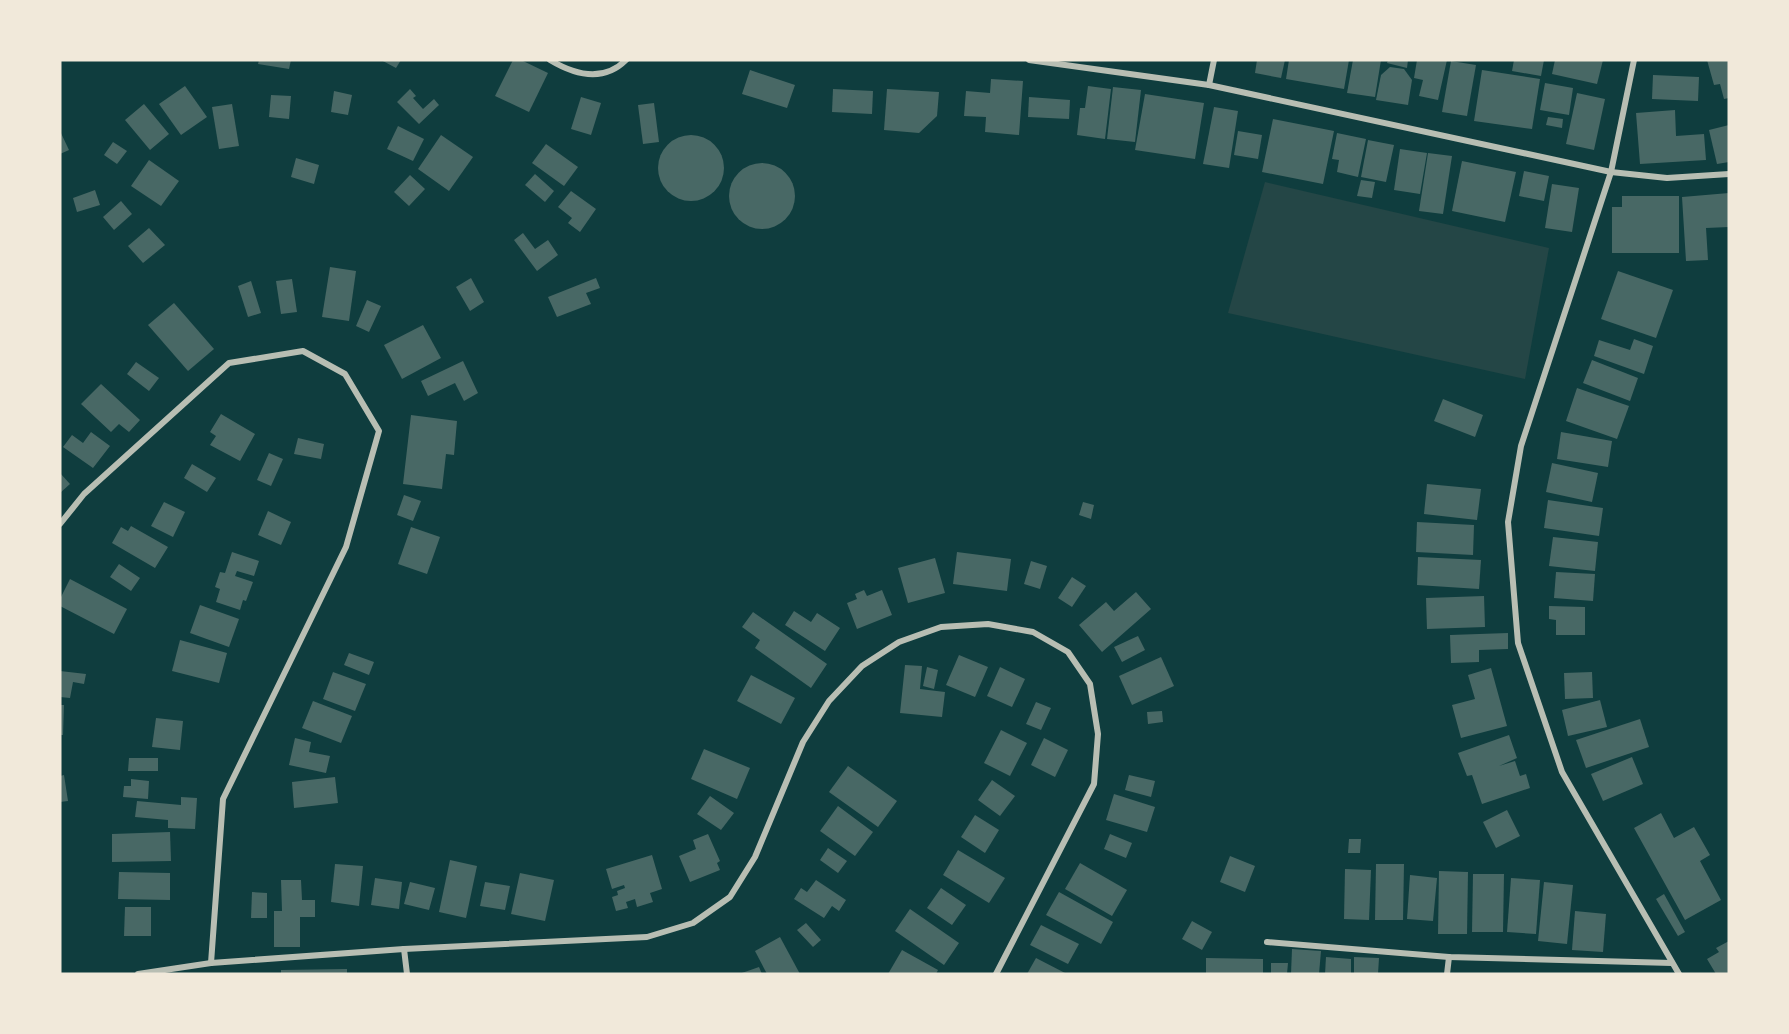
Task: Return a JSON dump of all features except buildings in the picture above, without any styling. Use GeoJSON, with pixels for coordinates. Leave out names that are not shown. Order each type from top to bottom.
{"type":"FeatureCollection","features":[{"type":"Feature","properties":{"kind":"street"},"geometry":{"type":"LineString","coordinates":[[550,60],[562,67],[593,76],[617,69],[626,60]]}},
{"type":"Feature","properties":{"kind":"street"},"geometry":{"type":"LineString","coordinates":[[1029,60],[1209,85],[1611,172],[1667,178],[1729,174]]}},
{"type":"Feature","properties":{"kind":"street"},"geometry":{"type":"LineString","coordinates":[[1209,85],[1214,60]]}},
{"type":"Feature","properties":{"kind":"street"},"geometry":{"type":"LineString","coordinates":[[1634,60],[1611,172],[1521,446],[1508,522],[1518,643],[1562,772],[1679,974]]}},
{"type":"Feature","properties":{"kind":"street"},"geometry":{"type":"LineString","coordinates":[[60,524],[84,494],[229,363],[303,351],[345,374],[379,431],[346,547],[223,799],[211,963]]}},
{"type":"Feature","properties":{"kind":"street"},"geometry":{"type":"LineString","coordinates":[[138,974],[211,963],[405,949],[647,937],[693,923],[730,897],[755,857],[804,742],[829,701],[862,666],[899,642],[940,627],[988,624],[1033,632],[1068,651],[1089,684],[1098,734],[1094,784],[996,974]]}},
{"type":"Feature","properties":{"kind":"street"},"geometry":{"type":"LineString","coordinates":[[1267,942],[1449,957],[1672,963]]}},
{"type":"Feature","properties":{"kind":"street"},"geometry":{"type":"LineString","coordinates":[[405,949],[407,974]]}},
{"type":"Feature","properties":{"kind":"street"},"geometry":{"type":"LineString","coordinates":[[1447,974],[1449,957]]}},
{"type":"Feature","properties":{"kind":"shaded area"},"geometry":{"type":"Polygon","coordinates":[[[1265,182],[1549,248],[1525,379],[1228,313],[1265,182]]]}}]}
